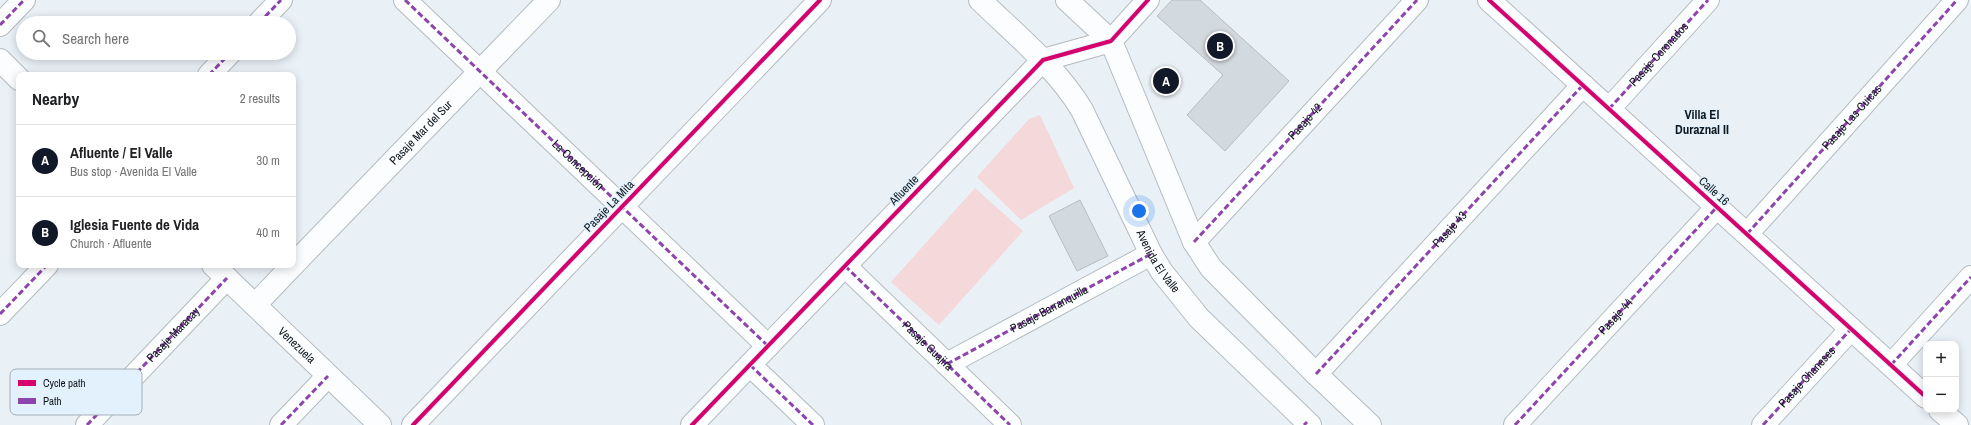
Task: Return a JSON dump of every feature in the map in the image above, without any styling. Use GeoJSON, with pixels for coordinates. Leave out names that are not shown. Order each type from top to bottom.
{"type":"FeatureCollection","features":[{"type":"Feature","properties":{"kind":"street"},"geometry":{"type":"LineString","coordinates":[[0,25],[24,0]]}},
{"type":"Feature","properties":{"kind":"street"},"geometry":{"type":"LineString","coordinates":[[266,16],[281,0]]}},
{"type":"Feature","properties":{"kind":"street","name":"La Concepción"},"geometry":{"type":"LineString","coordinates":[[405,0],[768,346]]}},
{"type":"Feature","properties":{"kind":"street","name":"Pasaje Mar del Sur"},"geometry":{"type":"LineString","coordinates":[[296,262],[549,0]]}},
{"type":"Feature","properties":{"kind":"street","name":"Pasaje La Mita"},"geometry":{"type":"LineString","coordinates":[[413,425],[820,0]]}},
{"type":"Feature","properties":{"kind":"street","name":"Avenida El Valle"},"geometry":{"type":"LineString","coordinates":[[980,0],[1058,75],[1082,110],[1151,254],[1174,288],[1199,318],[1307,424]]}},
{"type":"Feature","properties":{"kind":"street"},"geometry":{"type":"LineString","coordinates":[[1068,0],[1111,41],[1194,242],[1211,268],[1316,374],[1370,425]]}},
{"type":"Feature","properties":{"kind":"street"},"geometry":{"type":"LineString","coordinates":[[1043,60],[1111,41],[1148,0]]}},
{"type":"Feature","properties":{"kind":"street","name":"Pasaje 42"},"geometry":{"type":"LineString","coordinates":[[1194,242],[1417,0]]}},
{"type":"Feature","properties":{"kind":"street","name":"Calle 16"},"geometry":{"type":"LineString","coordinates":[[1489,0],[1923,394]]}},
{"type":"Feature","properties":{"kind":"street","name":"Pasaje Coronados"},"geometry":{"type":"LineString","coordinates":[[1609,109],[1708,0]]}},
{"type":"Feature","properties":{"kind":"street","name":"Pasaje Las Cuicas"},"geometry":{"type":"LineString","coordinates":[[1747,234],[1957,0]]}},
{"type":"Feature","properties":{"kind":"street"},"geometry":{"type":"LineString","coordinates":[[0,60],[16,76]]}},
{"type":"Feature","properties":{"kind":"street"},"geometry":{"type":"LineString","coordinates":[[212,72],[223,60]]}},
{"type":"Feature","properties":{"kind":"street","name":"Afluente"},"geometry":{"type":"LineString","coordinates":[[692,425],[1043,60]]}},
{"type":"Feature","properties":{"kind":"street","name":"Pasaje 43"},"geometry":{"type":"LineString","coordinates":[[1316,374],[1583,85]]}},
{"type":"Feature","properties":{"kind":"street","name":"Pasaje 44"},"geometry":{"type":"LineString","coordinates":[[1515,425],[1717,207]]}},
{"type":"Feature","properties":{"kind":"street","name":"Pasaje Barranquilla"},"geometry":{"type":"LineString","coordinates":[[947,364],[1151,254]]}},
{"type":"Feature","properties":{"kind":"street","name":"Pasaje Guajira"},"geometry":{"type":"LineString","coordinates":[[845,266],[1010,425]]}},
{"type":"Feature","properties":{"kind":"street"},"geometry":{"type":"LineString","coordinates":[[0,314],[44,268]]}},
{"type":"Feature","properties":{"kind":"street","name":"Pasaje Mar del Sur"},"geometry":{"type":"LineString","coordinates":[[254,305],[290,268]]}},
{"type":"Feature","properties":{"kind":"street","name":"Venezuela"},"geometry":{"type":"LineString","coordinates":[[220,272],[380,425]]}},
{"type":"Feature","properties":{"kind":"street","name":"Pasaje Maracay"},"geometry":{"type":"LineString","coordinates":[[136,369],[220,272]]}},
{"type":"Feature","properties":{"kind":"street"},"geometry":{"type":"LineString","coordinates":[[1891,365],[1971,277]]}},
{"type":"Feature","properties":{"kind":"street","name":"Pasaje Chaneses"},"geometry":{"type":"LineString","coordinates":[[1763,425],[1851,329]]}},
{"type":"Feature","properties":{"kind":"street"},"geometry":{"type":"LineString","coordinates":[[750,365],[813,425]]}},
{"type":"Feature","properties":{"kind":"street"},"geometry":{"type":"LineString","coordinates":[[281,425],[328,376]]}},
{"type":"Feature","properties":{"kind":"street"},"geometry":{"type":"LineString","coordinates":[[1943,413],[1956,425]]}},
{"type":"Feature","properties":{"kind":"street","name":"Pasaje Maracay"},"geometry":{"type":"LineString","coordinates":[[87,425],[96,415]]}},
{"type":"Feature","properties":{"kind":"shaded area"},"geometry":{"type":"Polygon","coordinates":[[[1040,115],[1074,188],[1021,220],[977,177],[1029,119],[1040,115]]]}},
{"type":"Feature","properties":{"kind":"shaded area"},"geometry":{"type":"Polygon","coordinates":[[[975,188],[1023,231],[939,325],[891,282],[975,188]]]}},
{"type":"Feature","properties":{"kind":"building"},"geometry":{"type":"Polygon","coordinates":[[[1172,0],[1200,0],[1289,81],[1225,151],[1187,115],[1223,75],[1157,16],[1172,0]]]}},
{"type":"Feature","properties":{"kind":"building"},"geometry":{"type":"Polygon","coordinates":[[[1080,200],[1108,256],[1077,271],[1049,216],[1080,200]]]}},
{"type":"Feature","properties":{"kind":"marked path"},"geometry":{"type":"LineString","coordinates":[[0,25],[24,0]]}},
{"type":"Feature","properties":{"kind":"marked path"},"geometry":{"type":"LineString","coordinates":[[266,16],[281,0]]}},
{"type":"Feature","properties":{"kind":"marked path"},"geometry":{"type":"LineString","coordinates":[[405,0],[768,346]]}},
{"type":"Feature","properties":{"kind":"marked path"},"geometry":{"type":"LineString","coordinates":[[1194,242],[1417,0]]}},
{"type":"Feature","properties":{"kind":"marked path"},"geometry":{"type":"LineString","coordinates":[[1609,109],[1708,0]]}},
{"type":"Feature","properties":{"kind":"marked path"},"geometry":{"type":"LineString","coordinates":[[1747,234],[1957,0]]}},
{"type":"Feature","properties":{"kind":"marked path"},"geometry":{"type":"LineString","coordinates":[[212,72],[223,60]]}},
{"type":"Feature","properties":{"kind":"marked path"},"geometry":{"type":"LineString","coordinates":[[1316,374],[1583,85]]}},
{"type":"Feature","properties":{"kind":"marked path"},"geometry":{"type":"LineString","coordinates":[[1515,425],[1717,207]]}},
{"type":"Feature","properties":{"kind":"marked path"},"geometry":{"type":"LineString","coordinates":[[947,364],[1151,254]]}},
{"type":"Feature","properties":{"kind":"marked path"},"geometry":{"type":"LineString","coordinates":[[845,266],[1010,425]]}},
{"type":"Feature","properties":{"kind":"marked path"},"geometry":{"type":"LineString","coordinates":[[0,314],[44,268]]}},
{"type":"Feature","properties":{"kind":"marked path"},"geometry":{"type":"LineString","coordinates":[[1891,365],[1971,277]]}},
{"type":"Feature","properties":{"kind":"marked path"},"geometry":{"type":"LineString","coordinates":[[140,369],[227,278]]}},
{"type":"Feature","properties":{"kind":"marked path"},"geometry":{"type":"LineString","coordinates":[[1763,425],[1851,329]]}},
{"type":"Feature","properties":{"kind":"marked path"},"geometry":{"type":"LineString","coordinates":[[750,365],[813,425]]}},
{"type":"Feature","properties":{"kind":"marked path"},"geometry":{"type":"LineString","coordinates":[[281,425],[328,376]]}},
{"type":"Feature","properties":{"kind":"marked path"},"geometry":{"type":"LineString","coordinates":[[87,425],[97,415]]}},
{"type":"Feature","properties":{"kind":"marked path"},"geometry":{"type":"LineString","coordinates":[[1304,425],[1307,422]]}},
{"type":"Feature","properties":{"kind":"cycle path"},"geometry":{"type":"LineString","coordinates":[[413,425],[820,0]]}},
{"type":"Feature","properties":{"kind":"cycle path"},"geometry":{"type":"LineString","coordinates":[[692,425],[1043,60],[1111,41],[1148,0]]}},
{"type":"Feature","properties":{"kind":"cycle path"},"geometry":{"type":"LineString","coordinates":[[1489,0],[1923,394]]}},
{"type":"Feature","properties":{"kind":"place","name":"Iglesia Fuente de Vida"},"geometry":{"type":"Point","coordinates":[1220,46]}},
{"type":"Feature","properties":{"kind":"place","name":"Afluente / El Valle"},"geometry":{"type":"Point","coordinates":[1166,81]}},
{"type":"Feature","properties":{"kind":"district","name":"Villa El Duraznal II"},"geometry":{"type":"Point","coordinates":[1702,122]}}]}
